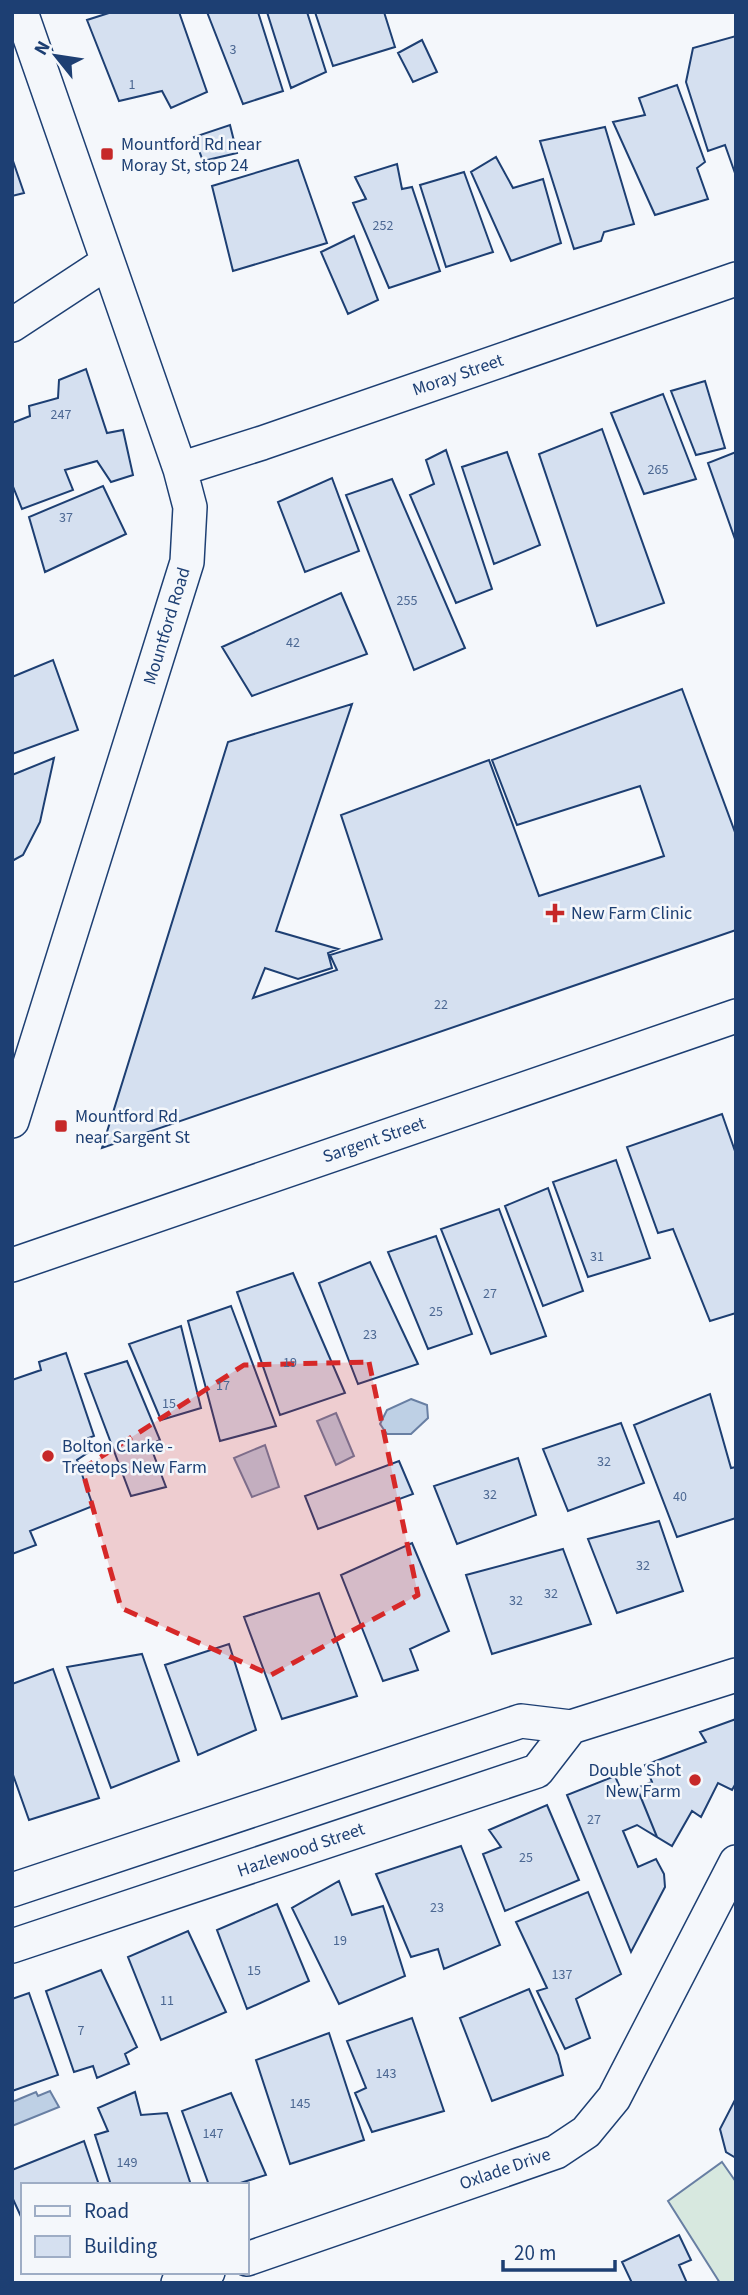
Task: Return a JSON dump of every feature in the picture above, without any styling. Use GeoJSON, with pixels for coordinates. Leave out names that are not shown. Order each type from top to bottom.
{"type":"FeatureCollection","features":[{"type":"Feature","properties":{"kind":"street","name":"Mountford Road"},"geometry":{"type":"LineString","coordinates":[[12,1121],[187,562],[190,506],[180,469],[21,12]]}},
{"type":"Feature","properties":{"kind":"street"},"geometry":{"type":"LineString","coordinates":[[12,325],[108,262]]}},
{"type":"Feature","properties":{"kind":"street","name":"Moray Street"},"geometry":{"type":"LineString","coordinates":[[180,469],[736,279]]}},
{"type":"Feature","properties":{"kind":"street","name":"Sargent Street"},"geometry":{"type":"LineString","coordinates":[[12,1265],[736,1016]]}},
{"type":"Feature","properties":{"kind":"street"},"geometry":{"type":"LineString","coordinates":[[12,1890],[521,1721],[570,1727],[736,1675]]}},
{"type":"Feature","properties":{"kind":"street","name":"Hazlewood Street"},"geometry":{"type":"LineString","coordinates":[[12,1946],[537,1771],[570,1727]]}},
{"type":"Feature","properties":{"kind":"street","name":"Oxlade Drive"},"geometry":{"type":"LineString","coordinates":[[248,2259],[556,2152],[586,2132],[614,2098],[736,1862]]}},
{"type":"Feature","properties":{"kind":"street"},"geometry":{"type":"LineString","coordinates":[[178,2283],[203,2274]]}},
{"type":"Feature","properties":{"kind":"highlighted area"},"geometry":{"type":"Polygon","coordinates":[[[369,1362],[418,1595],[271,1675],[121,1608],[82,1469],[244,1365],[369,1362]]]}},
{"type":"Feature","properties":{"kind":"shaded area"},"geometry":{"type":"Polygon","coordinates":[[[722,2162],[736,2182],[736,2283],[720,2283],[668,2201],[722,2162]]]}},
{"type":"Feature","properties":{"kind":"water"},"geometry":{"type":"Polygon","coordinates":[[[411,1399],[427,1405],[428,1418],[411,1434],[387,1434],[380,1424],[387,1410],[411,1399]]]}},
{"type":"Feature","properties":{"kind":"water"},"geometry":{"type":"Polygon","coordinates":[[[336,1413],[354,1456],[336,1465],[317,1421],[336,1413]]]}},
{"type":"Feature","properties":{"kind":"water"},"geometry":{"type":"Polygon","coordinates":[[[265,1445],[279,1487],[252,1497],[234,1458],[265,1445]]]}},
{"type":"Feature","properties":{"kind":"water"},"geometry":{"type":"Polygon","coordinates":[[[50,2091],[59,2107],[12,2126],[12,2102],[36,2092],[38,2096],[50,2091]]]}},
{"type":"Feature","properties":{"kind":"building"},"geometry":{"type":"Polygon","coordinates":[[[112,12],[179,12],[207,92],[171,108],[162,91],[119,101],[87,20],[112,12]]]}},
{"type":"Feature","properties":{"kind":"building"},"geometry":{"type":"Polygon","coordinates":[[[207,12],[258,12],[283,91],[243,104],[207,12]]]}},
{"type":"Feature","properties":{"kind":"building"},"geometry":{"type":"Polygon","coordinates":[[[267,12],[307,12],[326,72],[291,88],[267,12]]]}},
{"type":"Feature","properties":{"kind":"building"},"geometry":{"type":"Polygon","coordinates":[[[315,12],[384,12],[395,47],[333,66],[315,12]]]}},
{"type":"Feature","properties":{"kind":"building"},"geometry":{"type":"Polygon","coordinates":[[[736,36],[736,176],[725,145],[708,151],[686,82],[693,48],[736,36]]]}},
{"type":"Feature","properties":{"kind":"building"},"geometry":{"type":"Polygon","coordinates":[[[422,40],[437,72],[413,82],[398,53],[422,40]]]}},
{"type":"Feature","properties":{"kind":"building"},"geometry":{"type":"Polygon","coordinates":[[[677,85],[705,162],[697,168],[708,199],[655,215],[613,122],[645,115],[639,98],[677,85]]]}},
{"type":"Feature","properties":{"kind":"building"},"geometry":{"type":"Polygon","coordinates":[[[230,125],[237,153],[203,161],[194,137],[230,125]]]}},
{"type":"Feature","properties":{"kind":"building"},"geometry":{"type":"Polygon","coordinates":[[[605,127],[634,224],[604,232],[601,241],[574,249],[540,141],[605,127]]]}},
{"type":"Feature","properties":{"kind":"building"},"geometry":{"type":"Polygon","coordinates":[[[496,157],[513,188],[543,179],[561,243],[511,261],[471,172],[496,157]]]}},
{"type":"Feature","properties":{"kind":"building"},"geometry":{"type":"Polygon","coordinates":[[[12,158],[24,193],[12,196],[12,158]]]}},
{"type":"Feature","properties":{"kind":"building"},"geometry":{"type":"Polygon","coordinates":[[[298,160],[327,243],[233,271],[212,186],[298,160]]]}},
{"type":"Feature","properties":{"kind":"building"},"geometry":{"type":"Polygon","coordinates":[[[397,164],[402,189],[412,187],[440,271],[389,288],[353,203],[366,199],[355,177],[397,164]]]}},
{"type":"Feature","properties":{"kind":"building"},"geometry":{"type":"Polygon","coordinates":[[[464,172],[493,252],[446,267],[420,185],[464,172]]]}},
{"type":"Feature","properties":{"kind":"building"},"geometry":{"type":"Polygon","coordinates":[[[354,236],[378,300],[348,314],[321,252],[354,236]]]}},
{"type":"Feature","properties":{"kind":"building"},"geometry":{"type":"Polygon","coordinates":[[[86,369],[107,433],[123,430],[133,475],[111,482],[97,461],[65,470],[73,490],[22,509],[12,484],[12,423],[30,416],[29,406],[58,398],[59,380],[86,369]]]}},
{"type":"Feature","properties":{"kind":"building"},"geometry":{"type":"Polygon","coordinates":[[[705,381],[725,448],[696,455],[671,391],[705,381]]]}},
{"type":"Feature","properties":{"kind":"building"},"geometry":{"type":"Polygon","coordinates":[[[663,394],[696,479],[644,494],[611,413],[663,394]]]}},
{"type":"Feature","properties":{"kind":"building"},"geometry":{"type":"Polygon","coordinates":[[[602,429],[664,603],[597,626],[539,454],[602,429]]]}},
{"type":"Feature","properties":{"kind":"building"},"geometry":{"type":"Polygon","coordinates":[[[446,450],[492,589],[456,603],[410,495],[434,484],[426,460],[446,450]]]}},
{"type":"Feature","properties":{"kind":"building"},"geometry":{"type":"Polygon","coordinates":[[[507,452],[540,545],[494,564],[462,467],[507,452]]]}},
{"type":"Feature","properties":{"kind":"building"},"geometry":{"type":"Polygon","coordinates":[[[736,452],[736,542],[708,463],[736,452]]]}},
{"type":"Feature","properties":{"kind":"building"},"geometry":{"type":"Polygon","coordinates":[[[332,478],[359,551],[305,572],[278,502],[332,478]]]}},
{"type":"Feature","properties":{"kind":"building"},"geometry":{"type":"Polygon","coordinates":[[[392,479],[465,648],[414,670],[346,495],[392,479]]]}},
{"type":"Feature","properties":{"kind":"building"},"geometry":{"type":"Polygon","coordinates":[[[103,486],[126,534],[45,572],[29,517],[103,486]]]}},
{"type":"Feature","properties":{"kind":"building"},"geometry":{"type":"Polygon","coordinates":[[[341,593],[367,654],[252,696],[222,647],[341,593]]]}},
{"type":"Feature","properties":{"kind":"building"},"geometry":{"type":"Polygon","coordinates":[[[53,660],[78,730],[12,754],[12,677],[53,660]]]}},
{"type":"Feature","properties":{"kind":"building","name":"New Farm Clinic"},"geometry":{"type":"Polygon","coordinates":[[[682,689],[736,835],[736,930],[102,1148],[228,742],[352,704],[276,931],[338,949],[328,953],[332,968],[298,979],[265,968],[253,998],[337,970],[330,955],[382,939],[341,815],[489,760],[539,896],[664,856],[640,786],[517,825],[492,760],[682,689]]]}},
{"type":"Feature","properties":{"kind":"building"},"geometry":{"type":"Polygon","coordinates":[[[54,758],[40,822],[23,855],[12,861],[12,775],[54,758]]]}},
{"type":"Feature","properties":{"kind":"building"},"geometry":{"type":"Polygon","coordinates":[[[722,1114],[736,1154],[736,1313],[710,1321],[673,1229],[658,1233],[627,1147],[722,1114]]]}},
{"type":"Feature","properties":{"kind":"building"},"geometry":{"type":"Polygon","coordinates":[[[616,1160],[650,1258],[588,1277],[553,1182],[616,1160]]]}},
{"type":"Feature","properties":{"kind":"building"},"geometry":{"type":"Polygon","coordinates":[[[548,1188],[583,1291],[543,1306],[505,1206],[548,1188]]]}},
{"type":"Feature","properties":{"kind":"building"},"geometry":{"type":"Polygon","coordinates":[[[499,1209],[546,1336],[491,1354],[441,1229],[499,1209]]]}},
{"type":"Feature","properties":{"kind":"building"},"geometry":{"type":"Polygon","coordinates":[[[436,1236],[472,1334],[428,1349],[388,1252],[436,1236]]]}},
{"type":"Feature","properties":{"kind":"building"},"geometry":{"type":"Polygon","coordinates":[[[370,1262],[418,1364],[358,1384],[319,1283],[370,1262]]]}},
{"type":"Feature","properties":{"kind":"building"},"geometry":{"type":"Polygon","coordinates":[[[293,1273],[345,1393],[280,1415],[237,1292],[293,1273]]]}},
{"type":"Feature","properties":{"kind":"building"},"geometry":{"type":"Polygon","coordinates":[[[231,1306],[276,1426],[220,1441],[188,1321],[231,1306]]]}},
{"type":"Feature","properties":{"kind":"building"},"geometry":{"type":"Polygon","coordinates":[[[181,1326],[201,1408],[161,1420],[129,1344],[181,1326]]]}},
{"type":"Feature","properties":{"kind":"building","name":"Bolton Clarke - Treetops New Farm"},"geometry":{"type":"Polygon","coordinates":[[[66,1353],[94,1436],[83,1440],[89,1452],[77,1460],[93,1506],[30,1531],[36,1545],[12,1554],[12,1380],[41,1370],[39,1362],[66,1353]]]}},
{"type":"Feature","properties":{"kind":"building"},"geometry":{"type":"Polygon","coordinates":[[[127,1361],[160,1440],[150,1445],[166,1487],[131,1496],[85,1374],[127,1361]]]}},
{"type":"Feature","properties":{"kind":"building"},"geometry":{"type":"Polygon","coordinates":[[[710,1394],[731,1468],[736,1467],[736,1518],[677,1537],[634,1425],[710,1394]]]}},
{"type":"Feature","properties":{"kind":"building"},"geometry":{"type":"Polygon","coordinates":[[[621,1423],[644,1483],[568,1511],[543,1449],[621,1423]]]}},
{"type":"Feature","properties":{"kind":"building"},"geometry":{"type":"Polygon","coordinates":[[[518,1458],[536,1515],[457,1544],[434,1486],[518,1458]]]}},
{"type":"Feature","properties":{"kind":"building"},"geometry":{"type":"Polygon","coordinates":[[[399,1461],[413,1494],[318,1529],[305,1496],[399,1461]]]}},
{"type":"Feature","properties":{"kind":"building"},"geometry":{"type":"Polygon","coordinates":[[[659,1521],[683,1591],[617,1613],[588,1539],[659,1521]]]}},
{"type":"Feature","properties":{"kind":"building"},"geometry":{"type":"Polygon","coordinates":[[[412,1543],[449,1631],[410,1649],[418,1670],[383,1681],[341,1575],[412,1543]]]}},
{"type":"Feature","properties":{"kind":"building"},"geometry":{"type":"Polygon","coordinates":[[[563,1549],[591,1624],[492,1654],[466,1575],[563,1549]]]}},
{"type":"Feature","properties":{"kind":"building"},"geometry":{"type":"Polygon","coordinates":[[[319,1593],[357,1696],[282,1719],[244,1617],[319,1593]]]}},
{"type":"Feature","properties":{"kind":"building"},"geometry":{"type":"Polygon","coordinates":[[[229,1644],[256,1730],[198,1755],[165,1665],[229,1644]]]}},
{"type":"Feature","properties":{"kind":"building"},"geometry":{"type":"Polygon","coordinates":[[[142,1654],[179,1761],[111,1788],[67,1667],[142,1654]]]}},
{"type":"Feature","properties":{"kind":"building"},"geometry":{"type":"Polygon","coordinates":[[[53,1669],[99,1798],[29,1820],[12,1772],[12,1684],[53,1669]]]}},
{"type":"Feature","properties":{"kind":"building"},"geometry":{"type":"Polygon","coordinates":[[[736,1719],[736,1783],[732,1790],[718,1783],[701,1817],[692,1811],[672,1846],[657,1837],[637,1788],[652,1782],[645,1765],[706,1742],[700,1732],[736,1719]]]}},
{"type":"Feature","properties":{"kind":"building"},"geometry":{"type":"Polygon","coordinates":[[[615,1776],[623,1795],[637,1788],[657,1837],[637,1825],[623,1831],[638,1867],[656,1859],[664,1874],[665,1887],[631,1952],[567,1795],[615,1776]]]}},
{"type":"Feature","properties":{"kind":"building"},"geometry":{"type":"Polygon","coordinates":[[[547,1805],[579,1880],[505,1911],[483,1854],[501,1847],[489,1830],[547,1805]]]}},
{"type":"Feature","properties":{"kind":"building"},"geometry":{"type":"Polygon","coordinates":[[[461,1846],[500,1945],[444,1969],[438,1949],[411,1957],[376,1874],[461,1846]]]}},
{"type":"Feature","properties":{"kind":"building"},"geometry":{"type":"Polygon","coordinates":[[[339,1881],[352,1915],[383,1906],[405,1976],[339,2004],[292,1908],[339,1881]]]}},
{"type":"Feature","properties":{"kind":"building"},"geometry":{"type":"Polygon","coordinates":[[[588,1892],[621,1974],[576,1999],[590,2038],[565,2049],[537,1991],[547,1988],[516,1922],[588,1892]]]}},
{"type":"Feature","properties":{"kind":"building"},"geometry":{"type":"Polygon","coordinates":[[[277,1904],[309,1981],[247,2009],[217,1930],[277,1904]]]}},
{"type":"Feature","properties":{"kind":"building"},"geometry":{"type":"Polygon","coordinates":[[[188,1931],[226,2012],[161,2040],[128,1957],[188,1931]]]}},
{"type":"Feature","properties":{"kind":"building"},"geometry":{"type":"Polygon","coordinates":[[[101,1970],[137,2047],[125,2054],[129,2064],[97,2078],[93,2066],[74,2072],[46,1991],[101,1970]]]}},
{"type":"Feature","properties":{"kind":"building"},"geometry":{"type":"Polygon","coordinates":[[[529,1989],[558,2055],[563,2075],[492,2101],[460,2018],[529,1989]]]}},
{"type":"Feature","properties":{"kind":"building"},"geometry":{"type":"Polygon","coordinates":[[[29,1993],[58,2075],[12,2091],[12,1999],[29,1993]]]}},
{"type":"Feature","properties":{"kind":"building"},"geometry":{"type":"Polygon","coordinates":[[[412,2018],[444,2111],[372,2132],[355,2093],[366,2088],[347,2041],[412,2018]]]}},
{"type":"Feature","properties":{"kind":"building"},"geometry":{"type":"Polygon","coordinates":[[[329,2033],[364,2140],[290,2164],[256,2060],[329,2033]]]}},
{"type":"Feature","properties":{"kind":"building"},"geometry":{"type":"Polygon","coordinates":[[[135,2092],[141,2115],[167,2113],[190,2183],[110,2183],[95,2135],[108,2131],[98,2108],[135,2092]]]}},
{"type":"Feature","properties":{"kind":"building"},"geometry":{"type":"Polygon","coordinates":[[[231,2093],[266,2175],[240,2183],[208,2183],[182,2111],[231,2093]]]}},
{"type":"Feature","properties":{"kind":"building"},"geometry":{"type":"Polygon","coordinates":[[[736,2098],[736,2158],[726,2152],[720,2129],[736,2098]]]}},
{"type":"Feature","properties":{"kind":"building"},"geometry":{"type":"Polygon","coordinates":[[[84,2141],[98,2183],[21,2183],[21,2217],[12,2197],[12,2170],[84,2141]]]}},
{"type":"Feature","properties":{"kind":"building"},"geometry":{"type":"Polygon","coordinates":[[[679,2235],[691,2260],[679,2265],[687,2283],[632,2283],[622,2262],[679,2235]]]}},
{"type":"Feature","properties":{"kind":"place","name":"Mountford Rd near Moray St, stop 24"},"geometry":{"type":"Point","coordinates":[107,154]}},
{"type":"Feature","properties":{"kind":"place","name":"New Farm Clinic"},"geometry":{"type":"Point","coordinates":[555,913]}},
{"type":"Feature","properties":{"kind":"place","name":"Mountford Rd near Sargent St"},"geometry":{"type":"Point","coordinates":[61,1126]}},
{"type":"Feature","properties":{"kind":"place","name":"Bolton Clarke - Treetops New Farm"},"geometry":{"type":"Point","coordinates":[48,1456]}},
{"type":"Feature","properties":{"kind":"place","name":"Double Shot New Farm"},"geometry":{"type":"Point","coordinates":[695,1780]}}]}
